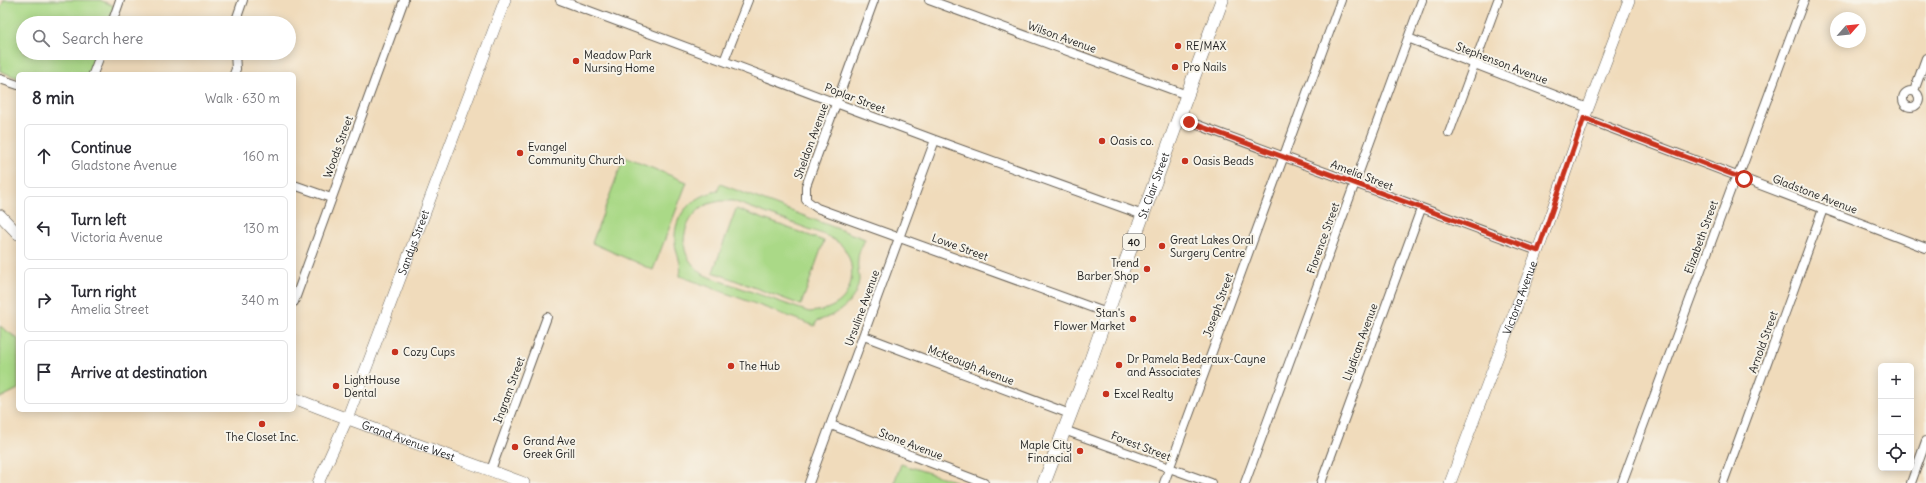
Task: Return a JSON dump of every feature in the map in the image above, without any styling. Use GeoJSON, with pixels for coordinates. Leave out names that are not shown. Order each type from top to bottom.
{"type":"FeatureCollection","features":[{"type":"Feature","properties":{"kind":"main road","name":"St. Clair Street"},"geometry":{"type":"LineString","coordinates":[[1044,483],[1088,368],[1222,0]]}},
{"type":"Feature","properties":{"kind":"street"},"geometry":{"type":"LineString","coordinates":[[114,16],[120,0]]}},
{"type":"Feature","properties":{"kind":"street"},"geometry":{"type":"LineString","coordinates":[[237,16],[243,0]]}},
{"type":"Feature","properties":{"kind":"street","name":"Woods Street"},"geometry":{"type":"LineString","coordinates":[[296,296],[404,0]]}},
{"type":"Feature","properties":{"kind":"street","name":"Sandys Street"},"geometry":{"type":"LineString","coordinates":[[318,483],[347,419],[505,0]]}},
{"type":"Feature","properties":{"kind":"street","name":"Poplar Street"},"geometry":{"type":"LineString","coordinates":[[560,0],[935,140],[1143,215]]}},
{"type":"Feature","properties":{"kind":"street"},"geometry":{"type":"LineString","coordinates":[[724,61],[748,0]]}},
{"type":"Feature","properties":{"kind":"street","name":"Sheldon Avenue"},"geometry":{"type":"LineString","coordinates":[[806,200],[806,186],[874,0]]}},
{"type":"Feature","properties":{"kind":"street","name":"Wilson Avenue"},"geometry":{"type":"LineString","coordinates":[[929,0],[1187,95]]}},
{"type":"Feature","properties":{"kind":"street","name":"Joseph Street"},"geometry":{"type":"LineString","coordinates":[[1164,483],[1341,0]]}},
{"type":"Feature","properties":{"kind":"street","name":"Florence Street"},"geometry":{"type":"LineString","coordinates":[[1244,483],[1422,0]]}},
{"type":"Feature","properties":{"kind":"street"},"geometry":{"type":"LineString","coordinates":[[1449,133],[1498,0]]}},
{"type":"Feature","properties":{"kind":"street","name":"Victoria Avenue"},"geometry":{"type":"LineString","coordinates":[[1450,483],[1538,251],[1586,113],[1629,0]]}},
{"type":"Feature","properties":{"kind":"street","name":"Elizabeth Street"},"geometry":{"type":"LineString","coordinates":[[1622,483],[1804,0]]}},
{"type":"Feature","properties":{"kind":"street","name":"Stephenson Avenue"},"geometry":{"type":"LineString","coordinates":[[1408,38],[1475,64],[1586,113]]}},
{"type":"Feature","properties":{"kind":"street"},"geometry":{"type":"LineString","coordinates":[[1914,91],[1926,58]]}},
{"type":"Feature","properties":{"kind":"street"},"geometry":{"type":"LineString","coordinates":[[94,72],[98,60]]}},
{"type":"Feature","properties":{"kind":"street"},"geometry":{"type":"LineString","coordinates":[[235,60],[235,72]]}},
{"type":"Feature","properties":{"kind":"street"},"geometry":{"type":"LineString","coordinates":[[0,78],[16,84]]}},
{"type":"Feature","properties":{"kind":"street","name":"Gladstone Avenue"},"geometry":{"type":"LineString","coordinates":[[1586,113],[1737,176],[1926,248]]}},
{"type":"Feature","properties":{"kind":"street","name":"Amelia Street"},"geometry":{"type":"LineString","coordinates":[[1178,118],[1538,251]]}},
{"type":"Feature","properties":{"kind":"street","name":"Ursuline Avenue"},"geometry":{"type":"LineString","coordinates":[[809,483],[935,140]]}},
{"type":"Feature","properties":{"kind":"street"},"geometry":{"type":"LineString","coordinates":[[296,186],[331,198]]}},
{"type":"Feature","properties":{"kind":"street","name":"Lowe Street"},"geometry":{"type":"LineString","coordinates":[[806,200],[817,208],[1107,313]]}},
{"type":"Feature","properties":{"kind":"street","name":"Llydican Avenue"},"geometry":{"type":"LineString","coordinates":[[1321,483],[1421,209]]}},
{"type":"Feature","properties":{"kind":"street","name":"Arnold Street"},"geometry":{"type":"LineString","coordinates":[[1723,483],[1823,209]]}},
{"type":"Feature","properties":{"kind":"street"},"geometry":{"type":"LineString","coordinates":[[0,215],[16,232]]}},
{"type":"Feature","properties":{"kind":"street","name":"Ingram Street"},"geometry":{"type":"LineString","coordinates":[[491,470],[547,317]]}},
{"type":"Feature","properties":{"kind":"street","name":"McKeough Avenue"},"geometry":{"type":"LineString","coordinates":[[864,336],[1070,414]]}},
{"type":"Feature","properties":{"kind":"street","name":"Grand Avenue West"},"geometry":{"type":"LineString","coordinates":[[296,399],[347,419],[524,483]]}},
{"type":"Feature","properties":{"kind":"street","name":"Stone Avenue"},"geometry":{"type":"LineString","coordinates":[[831,425],[984,483]]}},
{"type":"Feature","properties":{"kind":"street","name":"Forest Street"},"geometry":{"type":"LineString","coordinates":[[1064,430],[1211,483]]}},
{"type":"Feature","properties":{"kind":"street"},"geometry":{"type":"LineString","coordinates":[[1911,483],[1926,441]]}},
{"type":"Feature","properties":{"kind":"green space"},"geometry":{"type":"Polygon","coordinates":[[[4,0],[100,0],[114,6],[110,16],[16,16],[16,60],[95,60],[91,72],[16,72],[16,77],[0,71],[0,9],[4,0]]]}},
{"type":"Feature","properties":{"kind":"green space"},"geometry":{"type":"Polygon","coordinates":[[[624,157],[687,182],[653,270],[592,243],[624,157]]]}},
{"type":"Feature","properties":{"kind":"green space"},"geometry":{"type":"Polygon","coordinates":[[[720,184],[865,239],[858,256],[859,280],[854,295],[850,301],[832,315],[817,321],[815,326],[680,276],[680,262],[675,245],[678,222],[682,214],[693,202],[700,197],[717,191],[720,184]],[[721,201],[706,205],[695,214],[687,226],[684,239],[686,253],[691,262],[701,273],[809,312],[827,309],[838,303],[844,297],[851,282],[852,273],[849,256],[839,243],[825,235],[733,201],[721,201]]]}},
{"type":"Feature","properties":{"kind":"green space"},"geometry":{"type":"Polygon","coordinates":[[[736,209],[824,241],[801,305],[713,272],[736,209]]]}},
{"type":"Feature","properties":{"kind":"green space"},"geometry":{"type":"Polygon","coordinates":[[[0,326],[16,338],[16,390],[0,398],[0,326]]]}},
{"type":"Feature","properties":{"kind":"green space"},"geometry":{"type":"Polygon","coordinates":[[[901,464],[957,482],[894,483],[901,464]]]}},
{"type":"Feature","properties":{"kind":"place","name":"RE/MAX"},"geometry":{"type":"Point","coordinates":[1178,46]}},
{"type":"Feature","properties":{"kind":"place","name":"Meadow Park Nursing Home"},"geometry":{"type":"Point","coordinates":[576,61]}},
{"type":"Feature","properties":{"kind":"place","name":"Pro Nails"},"geometry":{"type":"Point","coordinates":[1175,67]}},
{"type":"Feature","properties":{"kind":"place","name":"Oasis co."},"geometry":{"type":"Point","coordinates":[1102,141]}},
{"type":"Feature","properties":{"kind":"place","name":"Evangel Community Church"},"geometry":{"type":"Point","coordinates":[520,153]}},
{"type":"Feature","properties":{"kind":"place","name":"Oasis Beads"},"geometry":{"type":"Point","coordinates":[1185,161]}},
{"type":"Feature","properties":{"kind":"place","name":"Great Lakes Oral Surgery Centre"},"geometry":{"type":"Point","coordinates":[1162,246]}},
{"type":"Feature","properties":{"kind":"place","name":"Trend Barber Shop"},"geometry":{"type":"Point","coordinates":[1147,269]}},
{"type":"Feature","properties":{"kind":"place","name":"Stan's Flower Market"},"geometry":{"type":"Point","coordinates":[1133,319]}},
{"type":"Feature","properties":{"kind":"place","name":"Cozy Cups"},"geometry":{"type":"Point","coordinates":[395,352]}},
{"type":"Feature","properties":{"kind":"place","name":"Dr Pamela Bederaux-Cayne and Associates"},"geometry":{"type":"Point","coordinates":[1119,365]}},
{"type":"Feature","properties":{"kind":"place","name":"The Hub"},"geometry":{"type":"Point","coordinates":[731,366]}},
{"type":"Feature","properties":{"kind":"place","name":"LightHouse Dental"},"geometry":{"type":"Point","coordinates":[336,386]}},
{"type":"Feature","properties":{"kind":"place","name":"Excel Realty"},"geometry":{"type":"Point","coordinates":[1106,394]}},
{"type":"Feature","properties":{"kind":"place","name":"The Closet Inc."},"geometry":{"type":"Point","coordinates":[262,424]}},
{"type":"Feature","properties":{"kind":"place","name":"Grand Ave Greek Grill"},"geometry":{"type":"Point","coordinates":[515,447]}},
{"type":"Feature","properties":{"kind":"place","name":"Maple City Financial"},"geometry":{"type":"Point","coordinates":[1080,451]}},
{"type":"Feature","properties":{"kind":"route"},"geometry":{"type":"LineString","coordinates":[[1189,122],[1538,251],[1584,118],[1744,179]]}}]}
